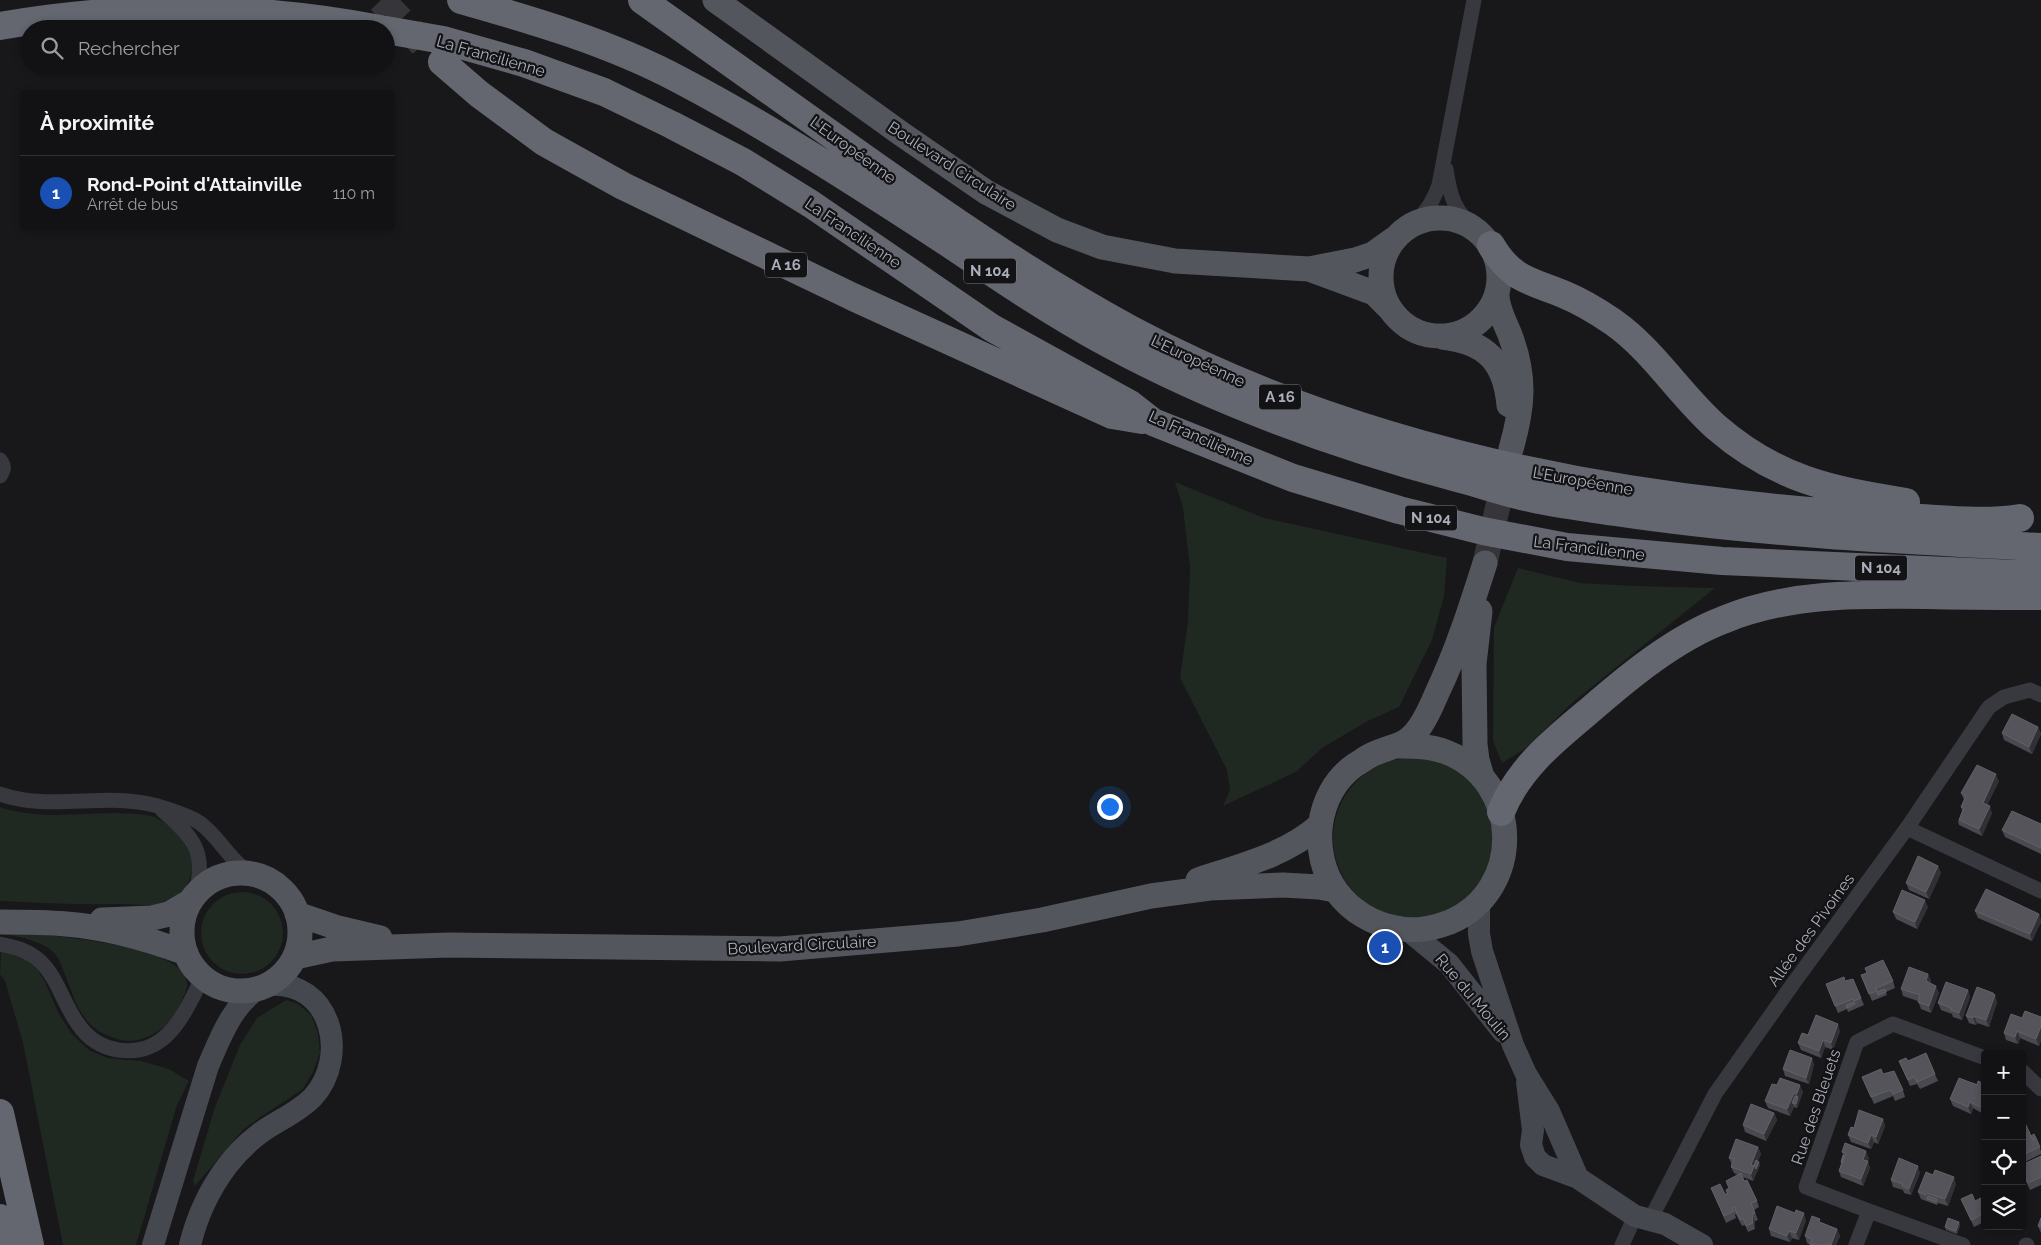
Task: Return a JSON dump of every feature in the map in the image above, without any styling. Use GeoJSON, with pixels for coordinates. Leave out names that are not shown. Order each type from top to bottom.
{"type":"FeatureCollection","features":[{"type":"Feature","properties":{"kind":"highway","name":"N 104"},"geometry":{"type":"LineString","coordinates":[[461,0],[562,30],[615,50],[674,76],[840,172],[1058,315],[1109,344],[1192,385],[1228,400],[1273,418],[1399,462],[1537,500],[1649,517],[1770,531],[2041,547]]}},
{"type":"Feature","properties":{"kind":"highway","name":"L'Européenne"},"geometry":{"type":"LineString","coordinates":[[642,0],[909,190],[1036,274],[1132,330],[1173,350],[1252,386],[1330,416],[1405,440],[1510,467],[1566,479],[1692,499],[1874,516],[1997,522],[2030,518]]}},
{"type":"Feature","properties":{"kind":"highway"},"geometry":{"type":"LineString","coordinates":[[42,20],[127,12],[188,9],[242,11],[331,20]]}},
{"type":"Feature","properties":{"kind":"highway"},"geometry":{"type":"LineString","coordinates":[[0,26],[20,23]]}},
{"type":"Feature","properties":{"kind":"highway","name":"La Francilienne"},"geometry":{"type":"LineString","coordinates":[[395,32],[443,40],[524,63],[604,92],[680,129],[743,162],[802,199],[992,328],[1130,404],[1154,422],[1293,478],[1398,510],[1483,531],[1567,547],[1722,561],[2041,575]]}},
{"type":"Feature","properties":{"kind":"highway","name":"A 16"},"geometry":{"type":"LineString","coordinates":[[442,62],[479,94],[544,142],[623,186],[853,297],[1112,416],[1154,422]]}},
{"type":"Feature","properties":{"kind":"highway"},"geometry":{"type":"LineString","coordinates":[[1484,237],[1503,264],[1521,278],[1564,294],[1614,322],[1651,356],[1716,427],[1761,461],[1804,481],[1850,494],[2030,518]]}},
{"type":"Feature","properties":{"kind":"highway"},"geometry":{"type":"LineString","coordinates":[[1501,812],[1526,769],[1556,739],[1639,668],[1723,620],[1779,603],[1828,596],[2041,596]]}},
{"type":"Feature","properties":{"kind":"highway"},"geometry":{"type":"LineString","coordinates":[[0,1113],[30,1245]]}},
{"type":"Feature","properties":{"kind":"highway"},"geometry":{"type":"LineString","coordinates":[[0,1218],[6,1245]]}},
{"type":"Feature","properties":{"kind":"main road","name":"Boulevard Circulaire"},"geometry":{"type":"LineString","coordinates":[[715,0],[986,192],[1056,230],[1102,247],[1175,261],[1309,269],[1355,260],[1373,254],[1401,234]]}},
{"type":"Feature","properties":{"kind":"main road"},"geometry":{"type":"LineString","coordinates":[[1442,337],[1461,333],[1477,325],[1489,312],[1497,296],[1500,279],[1498,262],[1484,237],[1460,221],[1442,217],[1424,220],[1401,234],[1385,255],[1381,268],[1384,296],[1393,313],[1406,326],[1424,334],[1442,337],[1463,340],[1490,354],[1501,368],[1508,389],[1511,449],[1520,418],[1522,401],[1520,369],[1510,336],[1500,313],[1497,296]]}},
{"type":"Feature","properties":{"kind":"main road","name":"Boulevard Circulaire"},"geometry":{"type":"LineString","coordinates":[[1309,269],[1374,293],[1393,313]]}},
{"type":"Feature","properties":{"kind":"main road"},"geometry":{"type":"LineString","coordinates":[[1399,746],[1419,729],[1449,669],[1485,563],[1474,664],[1475,744],[1482,777]]}},
{"type":"Feature","properties":{"kind":"main road"},"geometry":{"type":"LineString","coordinates":[[1418,745],[1446,751],[1466,762],[1482,777],[1494,794],[1501,812],[1505,832],[1504,851],[1499,870],[1490,888],[1479,903],[1459,918],[1433,928],[1409,931],[1384,926],[1361,915],[1341,898],[1335,890],[1323,863],[1320,848],[1320,826],[1325,806],[1336,784],[1354,766],[1375,753],[1399,746],[1418,745]]}},
{"type":"Feature","properties":{"kind":"main road","name":"Boulevard Circulaire"},"geometry":{"type":"LineString","coordinates":[[1151,896],[1279,852],[1307,837],[1320,826]]}},
{"type":"Feature","properties":{"kind":"main road"},"geometry":{"type":"LineString","coordinates":[[68,924],[108,919],[152,918],[169,914],[215,880],[240,874],[258,876],[275,884],[289,897],[298,914],[300,943],[295,957],[287,970],[276,980],[263,987],[238,991],[220,987],[203,977],[193,966],[186,953],[183,940],[183,926],[186,913],[193,898]]}},
{"type":"Feature","properties":{"kind":"main road","name":"Boulevard Circulaire"},"geometry":{"type":"LineString","coordinates":[[295,957],[332,949],[449,945],[780,949],[958,934],[1042,920],[1151,896],[1210,888],[1303,885],[1335,890]]}},
{"type":"Feature","properties":{"kind":"main road","name":"Boulevard Circulaire"},"geometry":{"type":"LineString","coordinates":[[298,914],[338,928],[376,937],[449,945]]}},
{"type":"Feature","properties":{"kind":"main road"},"geometry":{"type":"LineString","coordinates":[[0,922],[68,924],[136,936],[186,953]]}},
{"type":"Feature","properties":{"kind":"street"},"geometry":{"type":"LineString","coordinates":[[1401,234],[1428,210],[1438,185],[1474,0]]}},
{"type":"Feature","properties":{"kind":"street"},"geometry":{"type":"LineString","coordinates":[[1444,160],[1449,193],[1463,218],[1484,237]]}},
{"type":"Feature","properties":{"kind":"street"},"geometry":{"type":"LineString","coordinates":[[0,460],[4,464],[4,470],[0,476]]}},
{"type":"Feature","properties":{"kind":"street","name":"Allée des Pivoines"},"geometry":{"type":"LineString","coordinates":[[1622,1245],[1642,1218],[1715,1094],[1907,828],[1989,707],[2004,697],[2036,692]]}},
{"type":"Feature","properties":{"kind":"street"},"geometry":{"type":"LineString","coordinates":[[0,794],[32,802],[58,803],[117,800],[136,801],[158,806],[182,814],[201,824],[240,866],[258,876]]}},
{"type":"Feature","properties":{"kind":"street"},"geometry":{"type":"LineString","coordinates":[[158,806],[185,832],[197,849],[201,870],[193,898]]}},
{"type":"Feature","properties":{"kind":"street"},"geometry":{"type":"LineString","coordinates":[[1907,828],[2041,891]]}},
{"type":"Feature","properties":{"kind":"street","name":"Rue du Moulin"},"geometry":{"type":"LineString","coordinates":[[1479,903],[1479,934],[1482,951],[1513,1045],[1526,1074],[1549,1112],[1578,1178]]}},
{"type":"Feature","properties":{"kind":"street","name":"Rue du Moulin"},"geometry":{"type":"LineString","coordinates":[[1409,931],[1449,964],[1513,1045]]}},
{"type":"Feature","properties":{"kind":"street"},"geometry":{"type":"LineString","coordinates":[[0,944],[27,951],[41,962],[77,1023],[90,1039],[109,1048],[127,1051],[146,1049],[160,1042],[181,1018],[203,977]]}},
{"type":"Feature","properties":{"kind":"street"},"geometry":{"type":"LineString","coordinates":[[153,1245],[208,1066],[220,1038],[241,1002],[263,987],[284,985],[298,989],[309,994],[321,1008],[328,1022],[331,1042],[330,1058],[324,1079],[312,1097],[294,1112],[260,1133],[242,1148],[228,1165],[212,1188],[201,1210],[190,1245]]}},
{"type":"Feature","properties":{"kind":"street","name":"Rue des Bleuets"},"geometry":{"type":"LineString","coordinates":[[1869,1211],[1806,1187],[1857,1042],[1893,1024],[1981,1057]]}},
{"type":"Feature","properties":{"kind":"street","name":"Rue du Moulin"},"geometry":{"type":"LineString","coordinates":[[1526,1074],[1532,1121],[1531,1146],[1535,1157],[1543,1165],[1578,1178],[1642,1218],[1665,1224],[1702,1245]]}},
{"type":"Feature","properties":{"kind":"street"},"geometry":{"type":"LineString","coordinates":[[2026,1075],[2041,1089]]}},
{"type":"Feature","properties":{"kind":"street"},"geometry":{"type":"LineString","coordinates":[[1856,1245],[1869,1211],[1963,1245]]}},
{"type":"Feature","properties":{"kind":"shaded area"},"geometry":{"type":"Polygon","coordinates":[[[1175,482],[1264,518],[1447,558],[1444,596],[1432,640],[1399,707],[1366,722],[1322,748],[1296,772],[1223,806],[1230,790],[1227,770],[1180,678],[1188,621],[1190,568],[1183,508],[1175,482]]]}},
{"type":"Feature","properties":{"kind":"shaded area"},"geometry":{"type":"Polygon","coordinates":[[[1518,568],[1580,583],[1715,588],[1573,702],[1525,749],[1502,763],[1493,741],[1494,627],[1518,568]]]}},
{"type":"Feature","properties":{"kind":"shaded area"},"geometry":{"type":"Polygon","coordinates":[[[1413,758],[1429,760],[1450,768],[1469,782],[1479,794],[1489,815],[1493,838],[1491,854],[1483,875],[1469,894],[1457,904],[1436,914],[1413,918],[1397,916],[1376,908],[1357,894],[1347,882],[1337,861],[1333,838],[1335,822],[1343,801],[1357,782],[1369,772],[1390,762],[1413,758]]]}},
{"type":"Feature","properties":{"kind":"shaded area"},"geometry":{"type":"Polygon","coordinates":[[[0,807],[43,815],[117,813],[143,814],[157,818],[173,830],[189,852],[192,868],[188,884],[178,897],[159,905],[0,901],[0,807]]]}},
{"type":"Feature","properties":{"kind":"shaded area"},"geometry":{"type":"Polygon","coordinates":[[[242,892],[258,895],[271,904],[280,917],[283,933],[280,949],[271,962],[258,971],[242,974],[226,971],[213,962],[204,949],[201,933],[204,917],[213,904],[226,895],[242,892]]]}},
{"type":"Feature","properties":{"kind":"shaded area"},"geometry":{"type":"Polygon","coordinates":[[[0,931],[72,938],[135,949],[161,958],[179,968],[187,982],[186,989],[175,1015],[169,1023],[153,1034],[134,1041],[108,1036],[97,1030],[82,1015],[60,961],[53,952],[36,942],[0,934],[0,931]]]}},
{"type":"Feature","properties":{"kind":"shaded area"},"geometry":{"type":"Polygon","coordinates":[[[1,950],[33,962],[45,982],[58,1012],[71,1033],[89,1050],[107,1058],[141,1061],[169,1069],[189,1081],[177,1105],[136,1245],[63,1245],[23,1043],[5,981],[0,974],[1,950]]]}},
{"type":"Feature","properties":{"kind":"shaded area"},"geometry":{"type":"Polygon","coordinates":[[[286,1000],[298,1004],[311,1015],[318,1033],[320,1053],[313,1072],[303,1089],[243,1130],[195,1186],[193,1181],[215,1107],[240,1045],[257,1018],[286,1000]]]}},
{"type":"Feature","properties":{"kind":"building"},"geometry":{"type":"Polygon","coordinates":[[[2012,714],[2038,727],[2029,747],[2002,733],[2012,714]]]}},
{"type":"Feature","properties":{"kind":"building"},"geometry":{"type":"Polygon","coordinates":[[[1977,765],[1996,774],[1983,803],[1990,806],[1979,829],[1959,820],[1964,808],[1961,807],[1966,796],[1961,793],[1977,765]]]}},
{"type":"Feature","properties":{"kind":"building"},"geometry":{"type":"Polygon","coordinates":[[[2012,811],[2041,824],[2041,848],[2002,830],[2012,811]]]}},
{"type":"Feature","properties":{"kind":"building"},"geometry":{"type":"Polygon","coordinates":[[[1918,856],[1938,866],[1926,892],[1906,883],[1918,856]]]}},
{"type":"Feature","properties":{"kind":"building"},"geometry":{"type":"Polygon","coordinates":[[[1986,889],[2039,914],[2030,934],[1975,911],[1986,889]]]}},
{"type":"Feature","properties":{"kind":"building"},"geometry":{"type":"Polygon","coordinates":[[[1902,890],[1925,900],[1915,922],[1893,912],[1902,890]]]}},
{"type":"Feature","properties":{"kind":"building"},"geometry":{"type":"Polygon","coordinates":[[[1883,960],[1893,981],[1876,988],[1877,991],[1869,994],[1861,975],[1867,973],[1865,968],[1883,960]]]}},
{"type":"Feature","properties":{"kind":"building"},"geometry":{"type":"Polygon","coordinates":[[[1909,967],[1928,974],[1926,981],[1936,986],[1929,1006],[1918,1002],[1920,995],[1901,989],[1909,967]]]}},
{"type":"Feature","properties":{"kind":"building"},"geometry":{"type":"Polygon","coordinates":[[[1844,977],[1845,981],[1853,979],[1861,998],[1835,1006],[1826,984],[1844,977]]]}},
{"type":"Feature","properties":{"kind":"building"},"geometry":{"type":"Polygon","coordinates":[[[1946,982],[1968,990],[1959,1013],[1938,1003],[1946,982]]]}},
{"type":"Feature","properties":{"kind":"building"},"geometry":{"type":"Polygon","coordinates":[[[1977,987],[1995,995],[1986,1020],[1974,1016],[1973,1018],[1966,1016],[1977,987]]]}},
{"type":"Feature","properties":{"kind":"building"},"geometry":{"type":"Polygon","coordinates":[[[1885,989],[1886,992],[1878,995],[1877,992],[1885,989]]]}},
{"type":"Feature","properties":{"kind":"building"},"geometry":{"type":"Polygon","coordinates":[[[1854,1002],[1855,1004],[1847,1008],[1846,1005],[1854,1002]]]}},
{"type":"Feature","properties":{"kind":"building"},"geometry":{"type":"Polygon","coordinates":[[[2025,1011],[2041,1017],[2041,1026],[2036,1039],[2017,1031],[2015,1037],[2004,1033],[2011,1014],[2022,1018],[2025,1011]]]}},
{"type":"Feature","properties":{"kind":"building"},"geometry":{"type":"Polygon","coordinates":[[[1816,1015],[1838,1024],[1831,1043],[1823,1040],[1819,1051],[1798,1043],[1802,1033],[1808,1035],[1816,1015]]]}},
{"type":"Feature","properties":{"kind":"building"},"geometry":{"type":"Polygon","coordinates":[[[1790,1050],[1812,1058],[1806,1078],[1783,1069],[1790,1050]]]}},
{"type":"Feature","properties":{"kind":"building"},"geometry":{"type":"Polygon","coordinates":[[[1926,1053],[1935,1074],[1917,1082],[1914,1077],[1908,1080],[1899,1061],[1906,1058],[1908,1061],[1926,1053]]]}},
{"type":"Feature","properties":{"kind":"building"},"geometry":{"type":"Polygon","coordinates":[[[1881,1069],[1883,1074],[1894,1071],[1903,1090],[1893,1094],[1890,1090],[1871,1097],[1862,1077],[1881,1069]]]}},
{"type":"Feature","properties":{"kind":"building"},"geometry":{"type":"Polygon","coordinates":[[[1780,1078],[1800,1085],[1787,1109],[1765,1101],[1772,1084],[1777,1085],[1780,1078]]]}},
{"type":"Feature","properties":{"kind":"building"},"geometry":{"type":"Polygon","coordinates":[[[1959,1078],[1977,1085],[1978,1081],[1981,1082],[1981,1107],[1970,1102],[1968,1107],[1950,1099],[1959,1078]]]}},
{"type":"Feature","properties":{"kind":"building"},"geometry":{"type":"Polygon","coordinates":[[[1795,1096],[1798,1097],[1796,1104],[1792,1103],[1795,1096]]]}},
{"type":"Feature","properties":{"kind":"building"},"geometry":{"type":"Polygon","coordinates":[[[1751,1104],[1774,1113],[1764,1134],[1743,1125],[1751,1104]]]}},
{"type":"Feature","properties":{"kind":"building"},"geometry":{"type":"Polygon","coordinates":[[[1859,1110],[1883,1119],[1876,1137],[1871,1135],[1868,1143],[1848,1135],[1851,1127],[1854,1128],[1859,1110]]]}},
{"type":"Feature","properties":{"kind":"building"},"geometry":{"type":"Polygon","coordinates":[[[2026,1125],[2033,1140],[2036,1138],[2040,1147],[2026,1153],[2026,1125]]]}},
{"type":"Feature","properties":{"kind":"building"},"geometry":{"type":"Polygon","coordinates":[[[2034,1134],[2036,1138],[2033,1140],[2031,1136],[2034,1134]]]}},
{"type":"Feature","properties":{"kind":"building"},"geometry":{"type":"Polygon","coordinates":[[[1736,1139],[1758,1147],[1751,1165],[1754,1166],[1751,1174],[1731,1167],[1734,1159],[1729,1158],[1736,1139]]]}},
{"type":"Feature","properties":{"kind":"building"},"geometry":{"type":"Polygon","coordinates":[[[1845,1143],[1866,1151],[1863,1160],[1868,1161],[1861,1179],[1839,1171],[1846,1153],[1842,1152],[1845,1143]]]}},
{"type":"Feature","properties":{"kind":"building"},"geometry":{"type":"Polygon","coordinates":[[[2041,1156],[2041,1177],[2028,1183],[2026,1179],[2026,1163],[2041,1156]]]}},
{"type":"Feature","properties":{"kind":"building"},"geometry":{"type":"Polygon","coordinates":[[[1899,1158],[1918,1166],[1909,1189],[1902,1186],[1903,1184],[1891,1180],[1899,1158]]]}},
{"type":"Feature","properties":{"kind":"building"},"geometry":{"type":"Polygon","coordinates":[[[1756,1160],[1759,1162],[1756,1169],[1754,1165],[1756,1160]]]}},
{"type":"Feature","properties":{"kind":"building"},"geometry":{"type":"Polygon","coordinates":[[[1935,1170],[1954,1177],[1945,1199],[1918,1192],[1926,1172],[1933,1175],[1935,1170]]]}},
{"type":"Feature","properties":{"kind":"building"},"geometry":{"type":"Polygon","coordinates":[[[1741,1173],[1744,1181],[1747,1180],[1757,1201],[1751,1203],[1755,1213],[1752,1214],[1753,1223],[1746,1226],[1743,1218],[1740,1220],[1734,1207],[1732,1208],[1734,1211],[1724,1216],[1711,1188],[1720,1184],[1725,1194],[1728,1194],[1726,1190],[1729,1188],[1726,1181],[1741,1173]]]}},
{"type":"Feature","properties":{"kind":"building"},"geometry":{"type":"Polygon","coordinates":[[[1972,1194],[1975,1201],[1981,1198],[1981,1215],[1971,1220],[1961,1199],[1972,1194]]]}},
{"type":"Feature","properties":{"kind":"building"},"geometry":{"type":"Polygon","coordinates":[[[1928,1196],[1937,1199],[1936,1202],[1927,1199],[1928,1196]]]}},
{"type":"Feature","properties":{"kind":"building"},"geometry":{"type":"Polygon","coordinates":[[[1777,1206],[1795,1213],[1796,1210],[1804,1213],[1796,1233],[1789,1231],[1787,1236],[1769,1229],[1777,1206]]]}},
{"type":"Feature","properties":{"kind":"building"},"geometry":{"type":"Polygon","coordinates":[[[1812,1216],[1820,1219],[1819,1222],[1837,1229],[1831,1245],[1810,1244],[1812,1239],[1805,1236],[1812,1216]]]}},
{"type":"Feature","properties":{"kind":"building"},"geometry":{"type":"Polygon","coordinates":[[[1948,1218],[1959,1222],[1956,1231],[1945,1227],[1948,1218]]]}},
{"type":"Feature","properties":{"kind":"tunnel"},"geometry":{"type":"LineString","coordinates":[[381,0],[423,44]]}},
{"type":"Feature","properties":{"kind":"tunnel"},"geometry":{"type":"LineString","coordinates":[[1485,563],[1506,470]]}},
{"type":"Feature","properties":{"kind":"place","name":"Rond-Point d'Attainville"},"geometry":{"type":"Point","coordinates":[1385,947]}}]}
